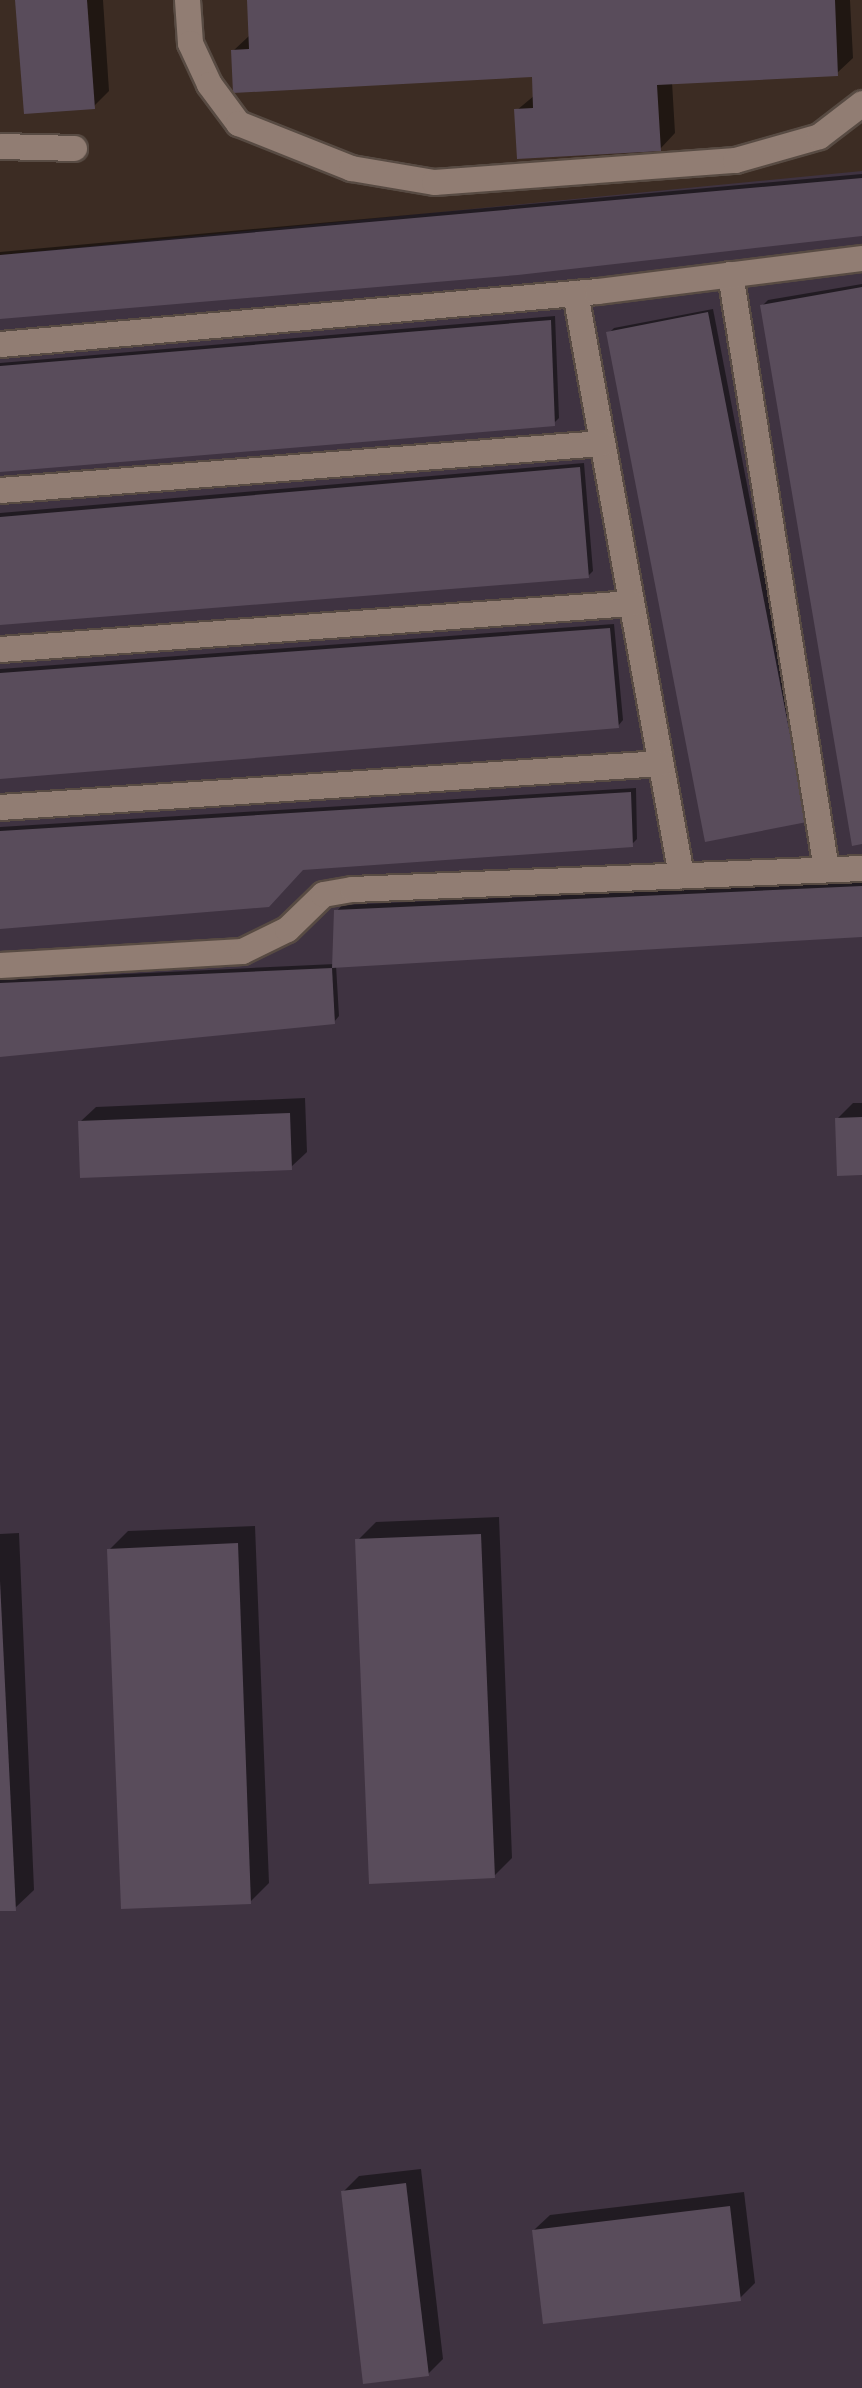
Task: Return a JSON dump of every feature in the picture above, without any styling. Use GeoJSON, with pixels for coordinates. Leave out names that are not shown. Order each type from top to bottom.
{"type":"FeatureCollection","features":[{"type":"Feature","properties":{"kind":"lane"},"geometry":{"type":"LineString","coordinates":[[188,0],[190,43],[209,84],[238,122],[351,168],[434,182],[735,160],[819,136],[862,103]]}},
{"type":"Feature","properties":{"kind":"lane"},"geometry":{"type":"LineString","coordinates":[[0,146],[74,148]]}},
{"type":"Feature","properties":{"kind":"lane"},"geometry":{"type":"LineString","coordinates":[[0,344],[574,293],[862,258]]}},
{"type":"Feature","properties":{"kind":"lane"},"geometry":{"type":"LineString","coordinates":[[730,274],[826,870]]}},
{"type":"Feature","properties":{"kind":"lane"},"geometry":{"type":"LineString","coordinates":[[574,293],[681,875]]}},
{"type":"Feature","properties":{"kind":"lane"},"geometry":{"type":"LineString","coordinates":[[0,490],[601,443]]}},
{"type":"Feature","properties":{"kind":"lane"},"geometry":{"type":"LineString","coordinates":[[0,649],[631,603]]}},
{"type":"Feature","properties":{"kind":"lane"},"geometry":{"type":"LineString","coordinates":[[0,807],[660,763]]}},
{"type":"Feature","properties":{"kind":"lane"},"geometry":{"type":"LineString","coordinates":[[0,965],[242,951],[287,930],[324,894],[352,889],[862,868]]}},
{"type":"Feature","properties":{"kind":"shaded area"},"geometry":{"type":"Polygon","coordinates":[[[862,171],[862,2388],[0,2388],[0,255],[862,171]]]}},
{"type":"Feature","properties":{"kind":"building"},"geometry":{"type":"Polygon","coordinates":[[[15,0],[87,0],[95,109],[24,114],[15,0]]]}},
{"type":"Feature","properties":{"kind":"building"},"geometry":{"type":"Polygon","coordinates":[[[247,0],[835,0],[838,76],[657,85],[661,151],[517,159],[514,109],[533,108],[532,77],[233,93],[231,50],[249,49],[247,0]]]}},
{"type":"Feature","properties":{"kind":"building"},"geometry":{"type":"Polygon","coordinates":[[[862,178],[862,236],[518,275],[0,319],[0,255],[862,178]]]}},
{"type":"Feature","properties":{"kind":"building"},"geometry":{"type":"Polygon","coordinates":[[[862,287],[862,844],[852,846],[760,305],[862,287]]]}},
{"type":"Feature","properties":{"kind":"building"},"geometry":{"type":"Polygon","coordinates":[[[708,312],[807,822],[705,842],[606,332],[708,312]]]}},
{"type":"Feature","properties":{"kind":"building"},"geometry":{"type":"Polygon","coordinates":[[[551,320],[555,426],[0,472],[0,366],[551,320]]]}},
{"type":"Feature","properties":{"kind":"building"},"geometry":{"type":"Polygon","coordinates":[[[580,467],[589,578],[0,625],[0,517],[580,467]]]}},
{"type":"Feature","properties":{"kind":"building"},"geometry":{"type":"Polygon","coordinates":[[[610,628],[619,728],[0,779],[0,673],[610,628]]]}},
{"type":"Feature","properties":{"kind":"building"},"geometry":{"type":"Polygon","coordinates":[[[631,792],[633,847],[303,870],[269,907],[0,929],[0,831],[631,792]]]}},
{"type":"Feature","properties":{"kind":"building"},"geometry":{"type":"Polygon","coordinates":[[[862,886],[862,937],[332,968],[334,910],[862,886]]]}},
{"type":"Feature","properties":{"kind":"building"},"geometry":{"type":"Polygon","coordinates":[[[332,968],[335,1024],[0,1057],[0,983],[332,968]]]}},
{"type":"Feature","properties":{"kind":"building"},"geometry":{"type":"Polygon","coordinates":[[[290,1113],[292,1170],[80,1178],[78,1121],[290,1113]]]}},
{"type":"Feature","properties":{"kind":"building"},"geometry":{"type":"Polygon","coordinates":[[[862,1117],[862,1175],[837,1176],[835,1118],[862,1117]]]}},
{"type":"Feature","properties":{"kind":"building"},"geometry":{"type":"Polygon","coordinates":[[[481,1534],[495,1878],[369,1884],[355,1539],[481,1534]]]}},
{"type":"Feature","properties":{"kind":"building"},"geometry":{"type":"Polygon","coordinates":[[[238,1543],[251,1904],[121,1909],[107,1549],[238,1543]]]}},
{"type":"Feature","properties":{"kind":"building"},"geometry":{"type":"Polygon","coordinates":[[[0,1581],[16,1911],[0,1911],[0,1581]]]}},
{"type":"Feature","properties":{"kind":"building"},"geometry":{"type":"Polygon","coordinates":[[[406,2183],[429,2376],[363,2384],[341,2191],[406,2183]]]}},
{"type":"Feature","properties":{"kind":"building"},"geometry":{"type":"Polygon","coordinates":[[[730,2206],[741,2301],[543,2324],[532,2230],[730,2206]]]}}]}
